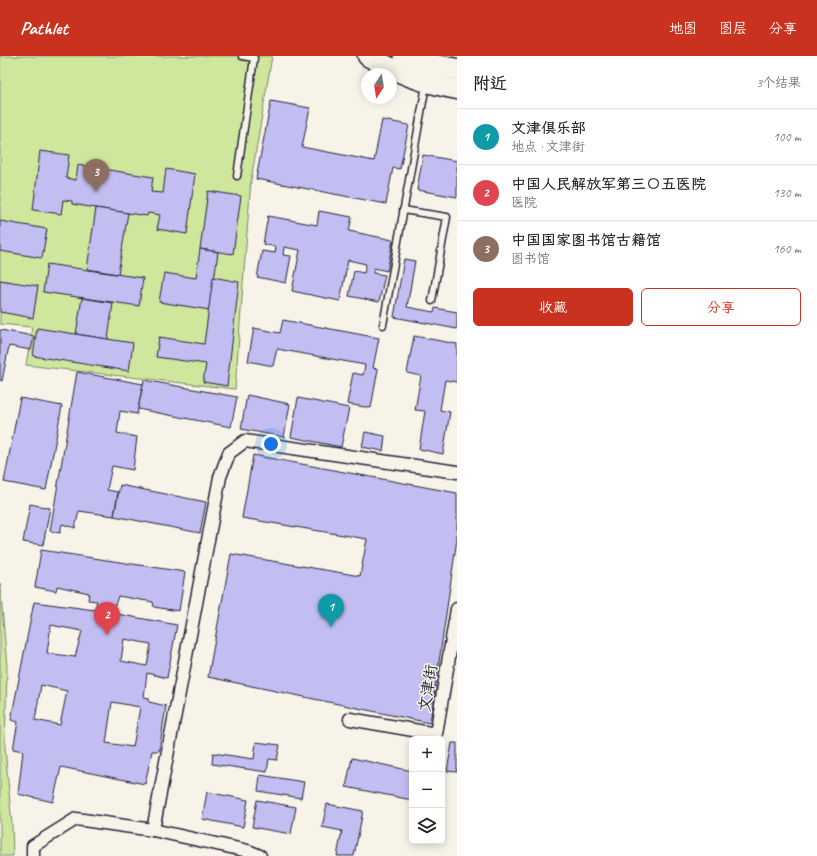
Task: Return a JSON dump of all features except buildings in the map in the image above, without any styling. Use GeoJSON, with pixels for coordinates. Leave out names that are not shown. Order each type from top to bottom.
{"type":"FeatureCollection","features":[{"type":"Feature","properties":{"kind":"main road"},"geometry":{"type":"LineString","coordinates":[[368,56],[407,77],[426,83],[457,89]]}},
{"type":"Feature","properties":{"kind":"main road"},"geometry":{"type":"LineString","coordinates":[[404,56],[421,62],[457,69]]}},
{"type":"Feature","properties":{"kind":"street"},"geometry":{"type":"LineString","coordinates":[[153,830],[220,477],[229,453],[245,441],[457,472]]}},
{"type":"Feature","properties":{"kind":"street","name":"文津街"},"geometry":{"type":"LineString","coordinates":[[350,719],[436,734],[457,609]]}},
{"type":"Feature","properties":{"kind":"street"},"geometry":{"type":"LineString","coordinates":[[33,856],[33,846],[76,819],[153,830],[248,851],[260,856]]}},
{"type":"Feature","properties":{"kind":"lane"},"geometry":{"type":"LineString","coordinates":[[237,176],[254,58],[242,56]]}},
{"type":"Feature","properties":{"kind":"lane"},"geometry":{"type":"LineString","coordinates":[[383,325],[426,83]]}},
{"type":"Feature","properties":{"kind":"lane"},"geometry":{"type":"LineString","coordinates":[[403,210],[447,217],[432,302]]}},
{"type":"Feature","properties":{"kind":"green space"},"geometry":{"type":"Polygon","coordinates":[[[0,56],[272,56],[251,180],[235,389],[26,365],[32,327],[0,324],[0,56]]]}},
{"type":"Feature","properties":{"kind":"green space"},"geometry":{"type":"Polygon","coordinates":[[[0,583],[7,667],[5,748],[12,825],[13,856],[0,856],[0,583]]]}},
{"type":"Feature","properties":{"kind":"place","name":"中国国家图书馆古籍馆"},"geometry":{"type":"Point","coordinates":[96,192]}},
{"type":"Feature","properties":{"kind":"place","name":"文津俱乐部"},"geometry":{"type":"Point","coordinates":[331,627]}},
{"type":"Feature","properties":{"kind":"place","name":"中国人民解放军第三〇五医院"},"geometry":{"type":"Point","coordinates":[107,635]}}]}
